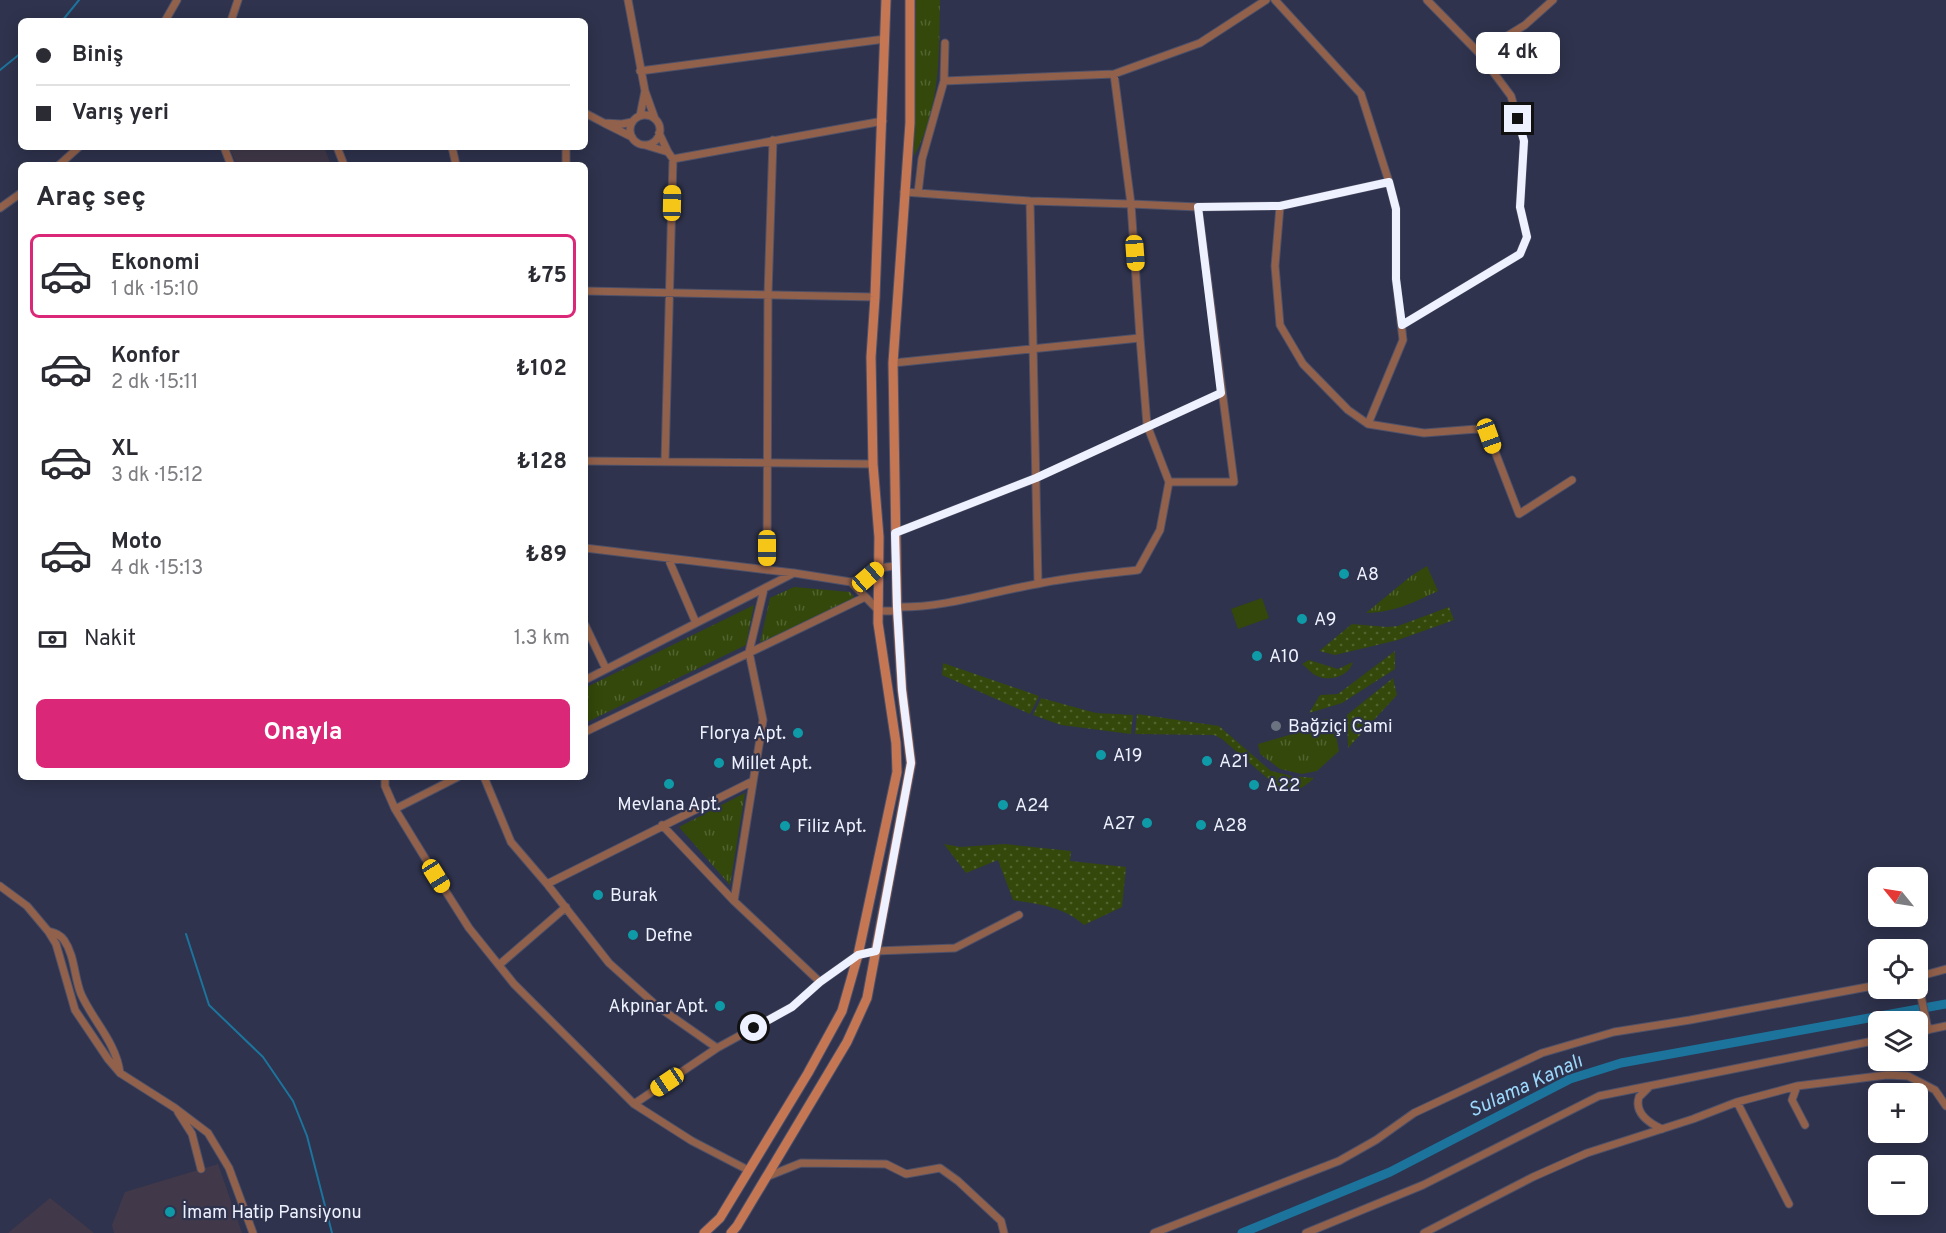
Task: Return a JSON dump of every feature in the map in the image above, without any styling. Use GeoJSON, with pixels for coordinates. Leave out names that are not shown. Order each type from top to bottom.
{"type":"FeatureCollection","features":[{"type":"Feature","properties":{"kind":"main road"},"geometry":{"type":"LineString","coordinates":[[704,1233],[720,1218],[808,1073],[842,1011],[858,955],[897,772],[896,743],[878,623],[879,537],[873,464],[871,357],[883,121],[886,0]]}},
{"type":"Feature","properties":{"kind":"main road"},"geometry":{"type":"LineString","coordinates":[[731,1233],[737,1227],[847,1042],[867,998],[911,763],[902,690],[897,609],[892,363],[910,123],[910,0]]}},
{"type":"Feature","properties":{"kind":"street"},"geometry":{"type":"LineString","coordinates":[[167,18],[177,0]]}},
{"type":"Feature","properties":{"kind":"street"},"geometry":{"type":"LineString","coordinates":[[232,18],[237,0]]}},
{"type":"Feature","properties":{"kind":"street"},"geometry":{"type":"LineString","coordinates":[[628,0],[645,91],[659,125],[659,133],[673,159],[665,462]]}},
{"type":"Feature","properties":{"kind":"street"},"geometry":{"type":"LineString","coordinates":[[945,81],[1114,74],[1200,43],[1266,0]]}},
{"type":"Feature","properties":{"kind":"street"},"geometry":{"type":"LineString","coordinates":[[1275,0],[1360,94],[1396,209],[1396,279],[1404,340],[1368,424]]}},
{"type":"Feature","properties":{"kind":"street"},"geometry":{"type":"LineString","coordinates":[[1402,325],[1520,254],[1527,237],[1520,207],[1524,141],[1511,96],[1479,53],[1427,0]]}},
{"type":"Feature","properties":{"kind":"street"},"geometry":{"type":"LineString","coordinates":[[1479,53],[1525,25],[1553,0]]}},
{"type":"Feature","properties":{"kind":"street"},"geometry":{"type":"LineString","coordinates":[[640,71],[885,39]]}},
{"type":"Feature","properties":{"kind":"street"},"geometry":{"type":"LineString","coordinates":[[918,193],[922,159],[945,81],[945,43]]}},
{"type":"Feature","properties":{"kind":"street"},"geometry":{"type":"LineString","coordinates":[[852,582],[879,611],[944,604],[1038,584],[1138,570],[1160,530],[1169,482],[1147,426],[1131,204],[1114,74]]}},
{"type":"Feature","properties":{"kind":"street"},"geometry":{"type":"LineString","coordinates":[[640,116],[645,91]]}},
{"type":"Feature","properties":{"kind":"street"},"geometry":{"type":"LineString","coordinates":[[588,115],[632,136]]}},
{"type":"Feature","properties":{"kind":"street"},"geometry":{"type":"LineString","coordinates":[[604,123],[632,122],[640,116],[648,115],[655,119]]}},
{"type":"Feature","properties":{"kind":"street"},"geometry":{"type":"LineString","coordinates":[[673,159],[883,121]]}},
{"type":"Feature","properties":{"kind":"street"},"geometry":{"type":"LineString","coordinates":[[632,122],[630,131],[635,141],[668,152]]}},
{"type":"Feature","properties":{"kind":"street"},"geometry":{"type":"LineString","coordinates":[[645,145],[655,140],[659,133]]}},
{"type":"Feature","properties":{"kind":"street"},"geometry":{"type":"LineString","coordinates":[[767,570],[768,294],[772,140]]}},
{"type":"Feature","properties":{"kind":"street"},"geometry":{"type":"LineString","coordinates":[[62,162],[76,150]]}},
{"type":"Feature","properties":{"kind":"street"},"geometry":{"type":"LineString","coordinates":[[904,192],[1030,201],[1198,207],[1280,206],[1389,182]]}},
{"type":"Feature","properties":{"kind":"street"},"geometry":{"type":"LineString","coordinates":[[0,208],[18,195]]}},
{"type":"Feature","properties":{"kind":"street"},"geometry":{"type":"LineString","coordinates":[[1030,201],[1038,584]]}},
{"type":"Feature","properties":{"kind":"street"},"geometry":{"type":"LineString","coordinates":[[1280,206],[1275,266],[1280,326],[1304,364],[1348,410],[1368,424],[1424,433],[1485,430],[1519,514],[1572,480]]}},
{"type":"Feature","properties":{"kind":"street"},"geometry":{"type":"LineString","coordinates":[[1169,482],[1234,482],[1198,207]]}},
{"type":"Feature","properties":{"kind":"street"},"geometry":{"type":"LineString","coordinates":[[588,291],[875,297]]}},
{"type":"Feature","properties":{"kind":"street"},"geometry":{"type":"LineString","coordinates":[[892,363],[1140,338]]}},
{"type":"Feature","properties":{"kind":"street"},"geometry":{"type":"LineString","coordinates":[[895,533],[1036,478],[1221,393]]}},
{"type":"Feature","properties":{"kind":"street"},"geometry":{"type":"LineString","coordinates":[[588,461],[873,464]]}},
{"type":"Feature","properties":{"kind":"street"},"geometry":{"type":"LineString","coordinates":[[588,548],[852,582],[868,577],[879,568],[895,566]]}},
{"type":"Feature","properties":{"kind":"street"},"geometry":{"type":"LineString","coordinates":[[668,558],[696,623]]}},
{"type":"Feature","properties":{"kind":"street"},"geometry":{"type":"LineString","coordinates":[[588,678],[794,573]]}},
{"type":"Feature","properties":{"kind":"street"},"geometry":{"type":"LineString","coordinates":[[734,901],[763,720],[749,652],[764,589]]}},
{"type":"Feature","properties":{"kind":"street"},"geometry":{"type":"LineString","coordinates":[[588,731],[865,597]]}},
{"type":"Feature","properties":{"kind":"street"},"geometry":{"type":"LineString","coordinates":[[588,631],[606,669]]}},
{"type":"Feature","properties":{"kind":"street"},"geometry":{"type":"LineString","coordinates":[[385,780],[385,786],[395,809],[469,928],[514,984],[634,1104],[692,1141],[748,1170]]}},
{"type":"Feature","properties":{"kind":"street"},"geometry":{"type":"LineString","coordinates":[[395,809],[452,780]]}},
{"type":"Feature","properties":{"kind":"street"},"geometry":{"type":"LineString","coordinates":[[489,780],[511,842],[566,907],[609,963],[657,1006],[717,1048]]}},
{"type":"Feature","properties":{"kind":"street"},"geometry":{"type":"LineString","coordinates":[[547,884],[662,825],[753,782]]}},
{"type":"Feature","properties":{"kind":"street"},"geometry":{"type":"LineString","coordinates":[[662,825],[734,901],[820,982]]}},
{"type":"Feature","properties":{"kind":"street"},"geometry":{"type":"LineString","coordinates":[[0,886],[27,906],[48,931],[56,944],[75,1010],[91,1037],[120,1073],[175,1108],[208,1133],[229,1168],[253,1233]]}},
{"type":"Feature","properties":{"kind":"street"},"geometry":{"type":"LineString","coordinates":[[499,965],[566,907]]}},
{"type":"Feature","properties":{"kind":"street"},"geometry":{"type":"LineString","coordinates":[[634,1104],[717,1048],[792,1007],[820,982],[858,955],[876,951],[955,948],[1019,915]]}},
{"type":"Feature","properties":{"kind":"street"},"geometry":{"type":"LineString","coordinates":[[48,931],[60,935],[64,940],[74,966],[80,992],[118,1060],[120,1073]]}},
{"type":"Feature","properties":{"kind":"street"},"geometry":{"type":"LineString","coordinates":[[1924,1011],[1917,977],[1946,969]]}},
{"type":"Feature","properties":{"kind":"street"},"geometry":{"type":"LineString","coordinates":[[1154,1233],[1339,1161],[1377,1140],[1414,1113],[1542,1053],[1614,1032],[1868,987]]}},
{"type":"Feature","properties":{"kind":"street"},"geometry":{"type":"LineString","coordinates":[[1928,1027],[1946,1026]]}},
{"type":"Feature","properties":{"kind":"street"},"geometry":{"type":"LineString","coordinates":[[1306,1233],[1423,1185],[1599,1096],[1868,1042]]}},
{"type":"Feature","properties":{"kind":"street"},"geometry":{"type":"LineString","coordinates":[[1424,1233],[1533,1177],[1587,1153],[1737,1102],[1797,1086],[1887,1075],[1908,1076],[1935,1090],[1946,1106]]}},
{"type":"Feature","properties":{"kind":"street"},"geometry":{"type":"LineString","coordinates":[[1650,1086],[1640,1097],[1639,1108],[1646,1120],[1662,1129]]}},
{"type":"Feature","properties":{"kind":"street"},"geometry":{"type":"LineString","coordinates":[[1797,1086],[1792,1100],[1805,1125]]}},
{"type":"Feature","properties":{"kind":"street"},"geometry":{"type":"LineString","coordinates":[[1737,1102],[1788,1204]]}},
{"type":"Feature","properties":{"kind":"street"},"geometry":{"type":"LineString","coordinates":[[175,1108],[192,1134],[201,1169]]}},
{"type":"Feature","properties":{"kind":"street"},"geometry":{"type":"LineString","coordinates":[[766,1177],[801,1163],[885,1164],[906,1173],[940,1168],[958,1181],[1001,1221],[1004,1233]]}},
{"type":"Feature","properties":{"kind":"shaded area"},"geometry":{"type":"Polygon","coordinates":[[[230,150],[325,150],[330,162],[236,162],[230,150]]]}},
{"type":"Feature","properties":{"kind":"shaded area"},"geometry":{"type":"Polygon","coordinates":[[[218,1164],[242,1233],[114,1233],[112,1225],[125,1192],[218,1164]]]}},
{"type":"Feature","properties":{"kind":"shaded area"},"geometry":{"type":"Polygon","coordinates":[[[50,1198],[94,1233],[8,1233],[50,1198]]]}},
{"type":"Feature","properties":{"kind":"green space"},"geometry":{"type":"Polygon","coordinates":[[[916,0],[940,0],[934,100],[923,138],[914,156],[916,0]]]}},
{"type":"Feature","properties":{"kind":"green space"},"geometry":{"type":"Polygon","coordinates":[[[1427,566],[1438,591],[1395,609],[1366,613],[1411,576],[1427,566]]]}},
{"type":"Feature","properties":{"kind":"green space"},"geometry":{"type":"Polygon","coordinates":[[[794,587],[850,592],[855,598],[760,643],[770,598],[794,587]]]}},
{"type":"Feature","properties":{"kind":"green space"},"geometry":{"type":"Polygon","coordinates":[[[1262,598],[1269,618],[1238,629],[1231,609],[1262,598]]]}},
{"type":"Feature","properties":{"kind":"green space"},"geometry":{"type":"Polygon","coordinates":[[[754,605],[746,645],[588,722],[588,687],[754,605]]]}},
{"type":"Feature","properties":{"kind":"green space"},"geometry":{"type":"Polygon","coordinates":[[[1449,607],[1454,620],[1398,640],[1335,655],[1319,651],[1352,624],[1398,626],[1449,607]]]}},
{"type":"Feature","properties":{"kind":"green space"},"geometry":{"type":"Polygon","coordinates":[[[1395,651],[1395,669],[1342,703],[1309,713],[1320,695],[1338,694],[1395,651]]]}},
{"type":"Feature","properties":{"kind":"green space"},"geometry":{"type":"Polygon","coordinates":[[[1309,660],[1338,669],[1353,662],[1348,671],[1343,674],[1333,678],[1322,678],[1302,664],[1309,660]]]}},
{"type":"Feature","properties":{"kind":"green space"},"geometry":{"type":"Polygon","coordinates":[[[943,663],[1039,696],[1030,714],[942,675],[943,663]]]}},
{"type":"Feature","properties":{"kind":"green space"},"geometry":{"type":"Polygon","coordinates":[[[1393,678],[1397,695],[1348,748],[1347,715],[1393,678]]]}},
{"type":"Feature","properties":{"kind":"green space"},"geometry":{"type":"Polygon","coordinates":[[[1041,698],[1096,713],[1133,715],[1131,734],[1061,725],[1033,715],[1041,698]]]}},
{"type":"Feature","properties":{"kind":"green space"},"geometry":{"type":"Polygon","coordinates":[[[1137,714],[1219,726],[1271,771],[1314,778],[1300,789],[1282,791],[1222,739],[1214,735],[1135,734],[1137,714]]]}},
{"type":"Feature","properties":{"kind":"green space"},"geometry":{"type":"Polygon","coordinates":[[[1325,719],[1333,720],[1339,751],[1317,771],[1302,774],[1280,769],[1260,754],[1258,744],[1296,733],[1325,719]]]}},
{"type":"Feature","properties":{"kind":"green space"},"geometry":{"type":"Polygon","coordinates":[[[745,793],[730,885],[679,827],[745,793]]]}},
{"type":"Feature","properties":{"kind":"green space"},"geometry":{"type":"Polygon","coordinates":[[[944,844],[960,847],[1005,844],[1071,851],[1070,861],[1126,867],[1122,907],[1084,925],[1060,910],[1013,900],[998,860],[966,873],[944,844]]]}},
{"type":"Feature","properties":{"kind":"waterway"},"geometry":{"type":"LineString","coordinates":[[64,18],[79,0]]}},
{"type":"Feature","properties":{"kind":"waterway"},"geometry":{"type":"LineString","coordinates":[[0,70],[18,55]]}},
{"type":"Feature","properties":{"kind":"waterway"},"geometry":{"type":"LineString","coordinates":[[186,934],[209,1005],[263,1057],[293,1101],[307,1136],[332,1233]]}},
{"type":"Feature","properties":{"kind":"waterway","name":"Sulama Kanalı"},"geometry":{"type":"LineString","coordinates":[[1242,1233],[1390,1172],[1570,1079],[1621,1063],[1946,1004]]}},
{"type":"Feature","properties":{"kind":"place","name":"A8"},"geometry":{"type":"Point","coordinates":[1344,574]}},
{"type":"Feature","properties":{"kind":"place","name":"A9"},"geometry":{"type":"Point","coordinates":[1302,619]}},
{"type":"Feature","properties":{"kind":"place","name":"A10"},"geometry":{"type":"Point","coordinates":[1257,656]}},
{"type":"Feature","properties":{"kind":"place","name":"Bağziçi Cami"},"geometry":{"type":"Point","coordinates":[1276,726]}},
{"type":"Feature","properties":{"kind":"place","name":"Florya Apt."},"geometry":{"type":"Point","coordinates":[798,733]}},
{"type":"Feature","properties":{"kind":"place","name":"A19"},"geometry":{"type":"Point","coordinates":[1101,755]}},
{"type":"Feature","properties":{"kind":"place","name":"A21"},"geometry":{"type":"Point","coordinates":[1207,761]}},
{"type":"Feature","properties":{"kind":"place","name":"Millet Apt."},"geometry":{"type":"Point","coordinates":[719,763]}},
{"type":"Feature","properties":{"kind":"place","name":"Mevlana Apt."},"geometry":{"type":"Point","coordinates":[669,784]}},
{"type":"Feature","properties":{"kind":"place","name":"A22"},"geometry":{"type":"Point","coordinates":[1254,785]}},
{"type":"Feature","properties":{"kind":"place","name":"A24"},"geometry":{"type":"Point","coordinates":[1003,805]}},
{"type":"Feature","properties":{"kind":"place","name":"A27"},"geometry":{"type":"Point","coordinates":[1147,823]}},
{"type":"Feature","properties":{"kind":"place","name":"A28"},"geometry":{"type":"Point","coordinates":[1201,825]}},
{"type":"Feature","properties":{"kind":"place","name":"Filiz Apt."},"geometry":{"type":"Point","coordinates":[785,826]}},
{"type":"Feature","properties":{"kind":"place","name":"Burak"},"geometry":{"type":"Point","coordinates":[598,895]}},
{"type":"Feature","properties":{"kind":"place","name":"Defne"},"geometry":{"type":"Point","coordinates":[633,935]}},
{"type":"Feature","properties":{"kind":"place","name":"Akpınar Apt."},"geometry":{"type":"Point","coordinates":[720,1006]}},
{"type":"Feature","properties":{"kind":"place","name":"İmam Hatip Pansiyonu"},"geometry":{"type":"Point","coordinates":[170,1212]}},
{"type":"Feature","properties":{"kind":"route"},"geometry":{"type":"LineString","coordinates":[[754,1028],[792,1007],[820,982],[858,955],[876,951],[911,763],[902,690],[895,533],[1036,478],[1221,393],[1198,207],[1280,206],[1389,182],[1396,209],[1396,279],[1402,325],[1520,254],[1527,237],[1520,207],[1524,141],[1518,119]]}}]}
